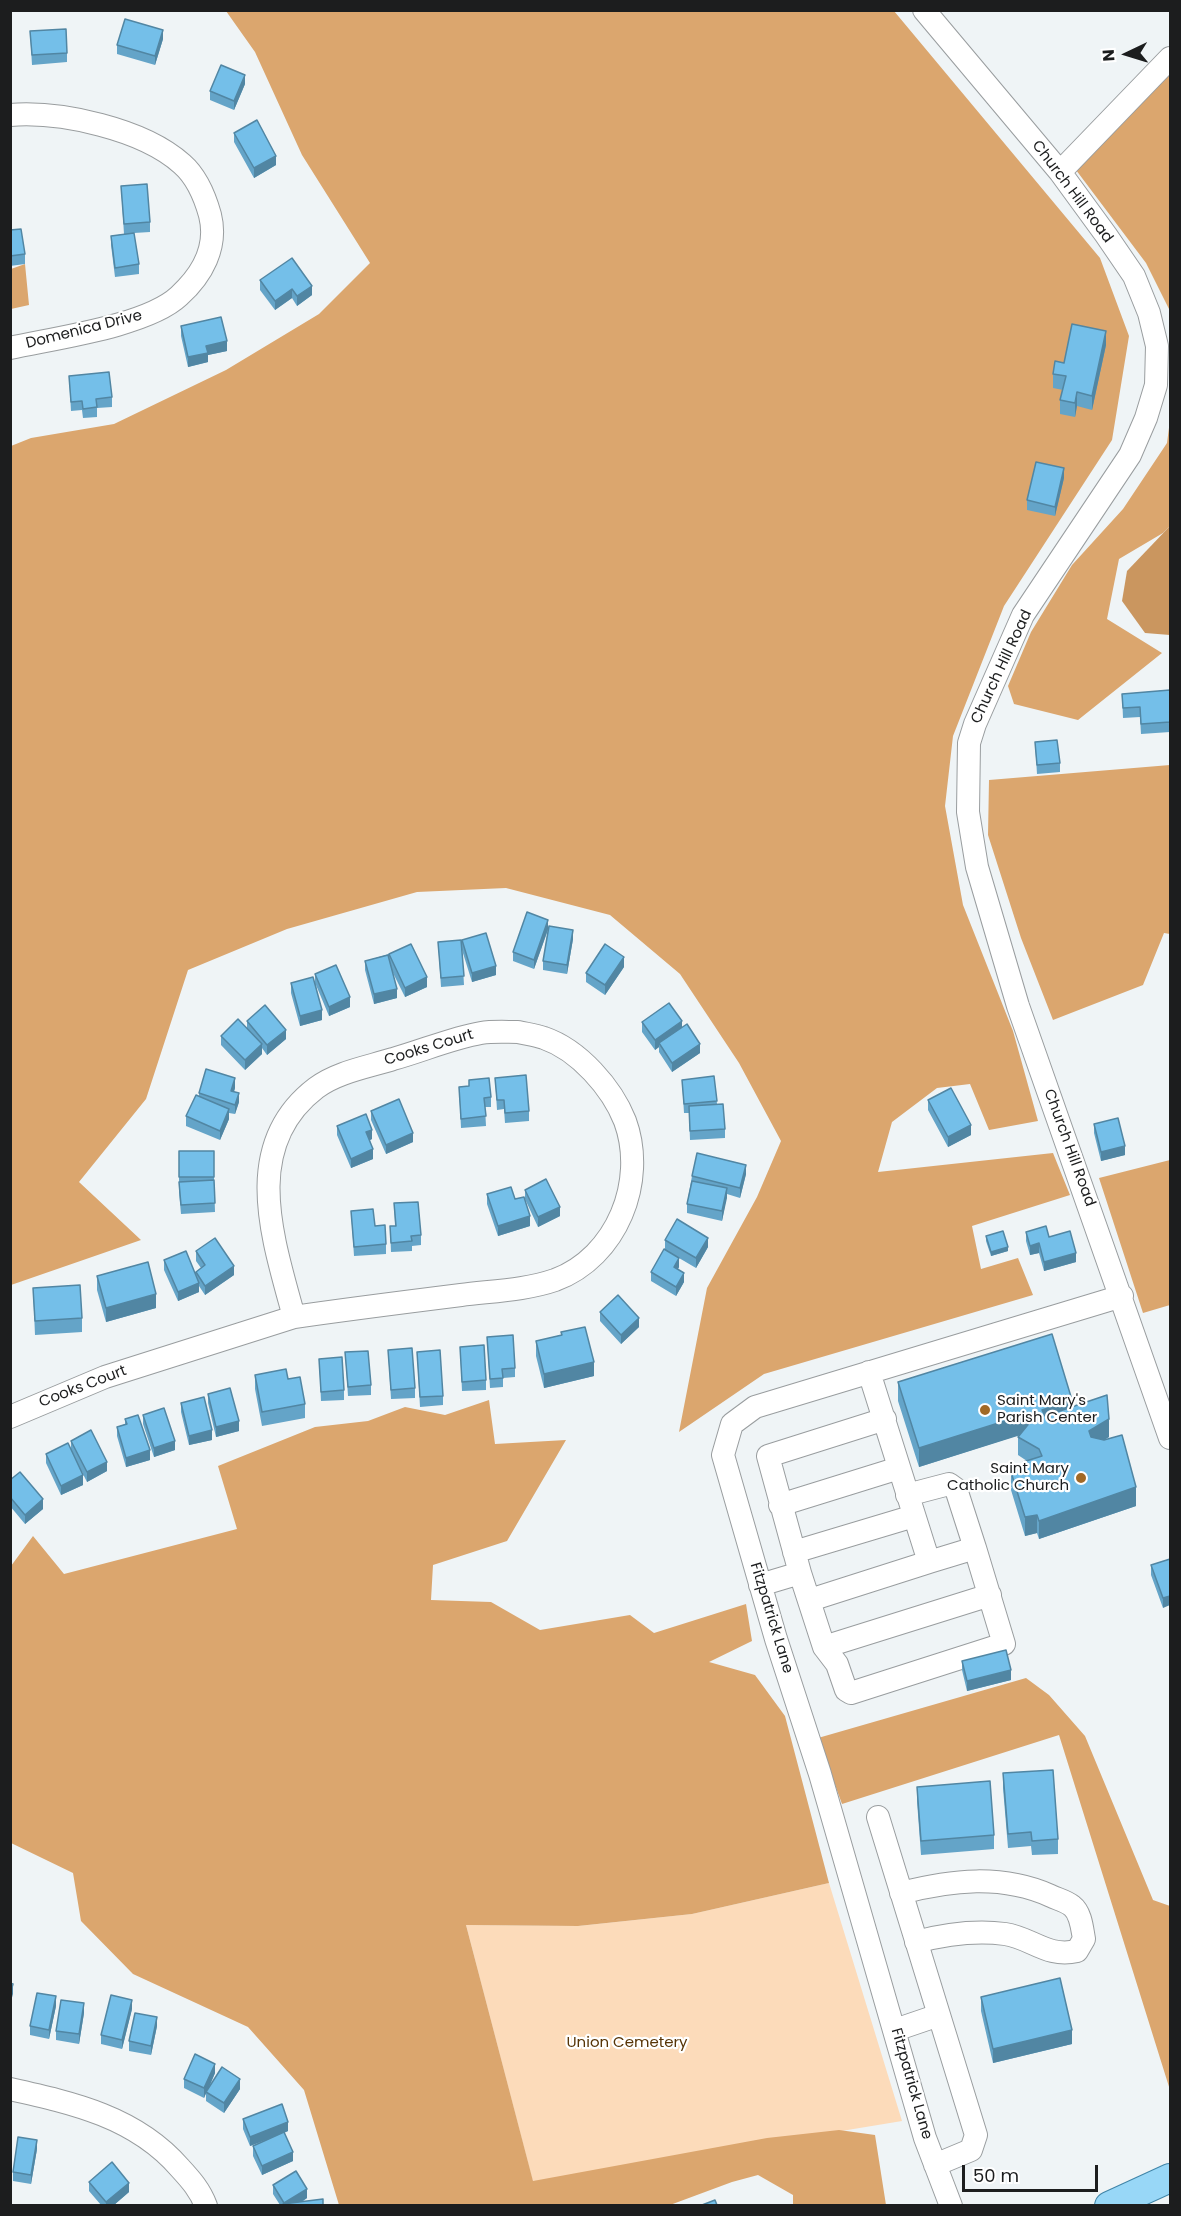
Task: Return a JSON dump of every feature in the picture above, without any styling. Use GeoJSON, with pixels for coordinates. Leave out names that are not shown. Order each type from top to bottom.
{"type":"FeatureCollection","features":[{"type":"Feature","properties":{"kind":"main road"},"geometry":{"type":"LineString","coordinates":[[1109,2205],[1170,2178]]}},
{"type":"Feature","properties":{"kind":"street","name":"Church Hill Road"},"geometry":{"type":"LineString","coordinates":[[924,10],[1060,172],[1134,276],[1149,313],[1157,346],[1156,385],[1131,455],[1023,615],[980,713],[969,743],[968,813],[977,867],[1018,1006],[1122,1296],[1170,1438]]}},
{"type":"Feature","properties":{"kind":"street"},"geometry":{"type":"LineString","coordinates":[[1060,172],[1170,58]]}},
{"type":"Feature","properties":{"kind":"street","name":"Domenica Drive"},"geometry":{"type":"LineString","coordinates":[[10,115],[64,115],[139,138],[182,164],[204,195],[212,223],[211,251],[199,272],[178,297],[150,314],[10,348]]}},
{"type":"Feature","properties":{"kind":"street","name":"Cooks Court"},"geometry":{"type":"LineString","coordinates":[[10,1418],[105,1377],[294,1317],[528,1286],[571,1272],[600,1248],[616,1225],[626,1203],[633,1158],[629,1133],[619,1106],[589,1068],[573,1056],[546,1039],[518,1032],[482,1033],[341,1075],[317,1087],[290,1113],[279,1131],[271,1153],[267,1179],[274,1241],[294,1317]]}},
{"type":"Feature","properties":{"kind":"street","name":"Fitzpatrick Lane"},"geometry":{"type":"LineString","coordinates":[[951,2205],[935,2165],[723,1455],[732,1424],[755,1407],[1122,1296]]}},
{"type":"Feature","properties":{"kind":"street"},"geometry":{"type":"LineString","coordinates":[[869,1372],[929,1562]]}},
{"type":"Feature","properties":{"kind":"street"},"geometry":{"type":"LineString","coordinates":[[760,1585],[797,1562],[911,1506],[943,1485],[954,1486],[1004,1644],[851,1693],[846,1690],[837,1664],[824,1647],[797,1562],[780,1505],[768,1456],[885,1419]]}},
{"type":"Feature","properties":{"kind":"street"},"geometry":{"type":"LineString","coordinates":[[780,1505],[899,1468]]}},
{"type":"Feature","properties":{"kind":"street"},"geometry":{"type":"LineString","coordinates":[[810,1600],[975,1548]]}},
{"type":"Feature","properties":{"kind":"street"},"geometry":{"type":"LineString","coordinates":[[824,1647],[990,1595]]}},
{"type":"Feature","properties":{"kind":"street"},"geometry":{"type":"LineString","coordinates":[[878,1817],[976,2135],[971,2150],[935,2165]]}},
{"type":"Feature","properties":{"kind":"street"},"geometry":{"type":"LineString","coordinates":[[901,1893],[967,1880],[997,1881],[1036,1890],[1073,1906],[1081,1920],[1084,1939],[1077,1951],[1063,1955],[1007,1934],[945,1934],[916,1942]]}},
{"type":"Feature","properties":{"kind":"street"},"geometry":{"type":"LineString","coordinates":[[895,2030],[939,2015]]}},
{"type":"Feature","properties":{"kind":"street"},"geometry":{"type":"LineString","coordinates":[[10,2089],[82,2105],[134,2128],[163,2148],[200,2190],[206,2205]]}},
{"type":"Feature","properties":{"kind":"green space","name":"Union Cemetery"},"geometry":{"type":"Polygon","coordinates":[[[829,1883],[902,2121],[533,2182],[466,1925],[578,1926],[692,1914],[829,1883]]]}},
{"type":"Feature","properties":{"kind":"shaded area"},"geometry":{"type":"Polygon","coordinates":[[[226,11],[894,11],[1100,258],[1129,336],[1112,440],[1004,606],[953,736],[945,806],[963,905],[1013,1031],[1038,1121],[989,1130],[970,1084],[937,1088],[892,1122],[878,1172],[1053,1153],[1070,1195],[972,1226],[981,1269],[1018,1258],[1033,1295],[764,1374],[679,1432],[707,1288],[757,1197],[781,1141],[739,1063],[680,974],[610,915],[506,888],[417,892],[287,929],[188,970],[146,1099],[79,1182],[141,1240],[11,1285],[11,446],[31,438],[114,424],[226,370],[319,314],[370,263],[302,155],[255,52],[226,11]]]}},
{"type":"Feature","properties":{"kind":"shaded area"},"geometry":{"type":"Polygon","coordinates":[[[1170,72],[1170,311],[1146,263],[1076,170],[1170,72]]]}},
{"type":"Feature","properties":{"kind":"shaded area"},"geometry":{"type":"Polygon","coordinates":[[[25,264],[29,305],[11,309],[11,269],[25,264]]]}},
{"type":"Feature","properties":{"kind":"shaded area"},"geometry":{"type":"Polygon","coordinates":[[[1170,420],[1170,526],[1163,533],[1119,559],[1107,619],[1162,653],[1078,720],[1014,704],[1008,686],[1031,632],[1072,565],[1123,509],[1167,443],[1170,420]]]}},
{"type":"Feature","properties":{"kind":"shaded area"},"geometry":{"type":"Polygon","coordinates":[[[1170,526],[1170,635],[1145,633],[1122,601],[1127,571],[1170,526]]]}},
{"type":"Feature","properties":{"kind":"shaded area"},"geometry":{"type":"Polygon","coordinates":[[[1170,765],[1170,934],[1164,933],[1143,985],[1053,1020],[1021,938],[988,835],[989,780],[1170,765]]]}},
{"type":"Feature","properties":{"kind":"shaded area"},"geometry":{"type":"Polygon","coordinates":[[[1170,1160],[1170,1305],[1143,1313],[1099,1178],[1170,1160]]]}},
{"type":"Feature","properties":{"kind":"shaded area"},"geometry":{"type":"Polygon","coordinates":[[[489,1400],[495,1444],[566,1440],[507,1541],[433,1565],[431,1600],[491,1602],[540,1630],[630,1615],[654,1633],[746,1604],[752,1641],[709,1662],[755,1675],[785,1716],[829,1883],[692,1914],[578,1926],[466,1925],[533,2181],[767,2138],[839,2130],[875,2135],[886,2205],[793,2205],[793,2195],[758,2175],[670,2205],[339,2205],[304,2090],[248,2027],[133,1974],[81,1921],[73,1873],[11,1843],[11,1566],[33,1536],[64,1574],[237,1529],[218,1466],[315,1427],[368,1421],[405,1407],[445,1415],[489,1400]]]}},
{"type":"Feature","properties":{"kind":"shaded area"},"geometry":{"type":"Polygon","coordinates":[[[1026,1678],[1049,1695],[1085,1736],[1153,1900],[1170,1906],[1170,2090],[1059,1735],[842,1804],[818,1738],[1026,1678]]]}},
{"type":"Feature","properties":{"kind":"building"},"geometry":{"type":"Polygon","coordinates":[[[125,19],[163,30],[155,56],[117,45],[125,19]]]}},
{"type":"Feature","properties":{"kind":"building"},"geometry":{"type":"Polygon","coordinates":[[[66,29],[67,53],[32,55],[30,31],[66,29]]]}},
{"type":"Feature","properties":{"kind":"building"},"geometry":{"type":"Polygon","coordinates":[[[221,65],[245,75],[234,101],[210,91],[221,65]]]}},
{"type":"Feature","properties":{"kind":"building"},"geometry":{"type":"Polygon","coordinates":[[[257,120],[276,156],[254,168],[234,133],[257,120]]]}},
{"type":"Feature","properties":{"kind":"building"},"geometry":{"type":"Polygon","coordinates":[[[147,184],[150,222],[124,224],[121,186],[147,184]]]}},
{"type":"Feature","properties":{"kind":"building"},"geometry":{"type":"Polygon","coordinates":[[[21,229],[25,254],[10,256],[10,230],[21,229]]]}},
{"type":"Feature","properties":{"kind":"building"},"geometry":{"type":"Polygon","coordinates":[[[134,233],[139,264],[115,268],[111,236],[134,233]]]}},
{"type":"Feature","properties":{"kind":"building"},"geometry":{"type":"Polygon","coordinates":[[[292,258],[312,286],[297,296],[292,289],[275,301],[260,280],[292,258]]]}},
{"type":"Feature","properties":{"kind":"building"},"geometry":{"type":"Polygon","coordinates":[[[221,317],[227,341],[206,346],[208,353],[188,357],[181,326],[221,317]]]}},
{"type":"Feature","properties":{"kind":"building"},"geometry":{"type":"Polygon","coordinates":[[[1072,324],[1106,331],[1092,396],[1077,392],[1075,403],[1060,400],[1066,376],[1053,374],[1055,361],[1064,363],[1072,324]]]}},
{"type":"Feature","properties":{"kind":"building"},"geometry":{"type":"Polygon","coordinates":[[[109,372],[112,397],[96,399],[97,407],[83,409],[82,401],[71,402],[69,376],[109,372]]]}},
{"type":"Feature","properties":{"kind":"building"},"geometry":{"type":"Polygon","coordinates":[[[1036,462],[1064,468],[1055,507],[1027,500],[1036,462]]]}},
{"type":"Feature","properties":{"kind":"building"},"geometry":{"type":"Polygon","coordinates":[[[1170,690],[1170,722],[1141,724],[1140,707],[1123,708],[1122,694],[1170,690]]]}},
{"type":"Feature","properties":{"kind":"building"},"geometry":{"type":"Polygon","coordinates":[[[1057,740],[1060,763],[1037,765],[1035,742],[1057,740]]]}},
{"type":"Feature","properties":{"kind":"building"},"geometry":{"type":"Polygon","coordinates":[[[527,912],[548,920],[534,960],[513,952],[527,912]]]}},
{"type":"Feature","properties":{"kind":"building"},"geometry":{"type":"Polygon","coordinates":[[[549,926],[573,930],[567,965],[543,961],[549,926]]]}},
{"type":"Feature","properties":{"kind":"building"},"geometry":{"type":"Polygon","coordinates":[[[486,933],[496,966],[472,973],[462,940],[486,933]]]}},
{"type":"Feature","properties":{"kind":"building"},"geometry":{"type":"Polygon","coordinates":[[[461,940],[464,976],[441,978],[438,942],[461,940]]]}},
{"type":"Feature","properties":{"kind":"building"},"geometry":{"type":"Polygon","coordinates":[[[411,944],[427,977],[405,988],[389,954],[411,944]]]}},
{"type":"Feature","properties":{"kind":"building"},"geometry":{"type":"Polygon","coordinates":[[[605,944],[624,957],[605,985],[586,973],[605,944]]]}},
{"type":"Feature","properties":{"kind":"building"},"geometry":{"type":"Polygon","coordinates":[[[388,955],[397,989],[374,994],[365,961],[388,955]]]}},
{"type":"Feature","properties":{"kind":"building"},"geometry":{"type":"Polygon","coordinates":[[[336,965],[350,997],[329,1007],[315,974],[336,965]]]}},
{"type":"Feature","properties":{"kind":"building"},"geometry":{"type":"Polygon","coordinates":[[[313,977],[322,1010],[300,1016],[291,983],[313,977]]]}},
{"type":"Feature","properties":{"kind":"building"},"geometry":{"type":"Polygon","coordinates":[[[669,1003],[682,1021],[655,1040],[642,1022],[669,1003]]]}},
{"type":"Feature","properties":{"kind":"building"},"geometry":{"type":"Polygon","coordinates":[[[265,1005],[286,1030],[267,1045],[247,1021],[265,1005]]]}},
{"type":"Feature","properties":{"kind":"building"},"geometry":{"type":"Polygon","coordinates":[[[238,1019],[262,1044],[245,1060],[221,1036],[238,1019]]]}},
{"type":"Feature","properties":{"kind":"building"},"geometry":{"type":"Polygon","coordinates":[[[687,1024],[700,1044],[672,1063],[659,1043],[687,1024]]]}},
{"type":"Feature","properties":{"kind":"building"},"geometry":{"type":"Polygon","coordinates":[[[206,1069],[235,1078],[231,1091],[239,1093],[235,1105],[199,1093],[206,1069]]]}},
{"type":"Feature","properties":{"kind":"building"},"geometry":{"type":"Polygon","coordinates":[[[526,1075],[529,1111],[505,1113],[504,1100],[497,1100],[495,1078],[526,1075]]]}},
{"type":"Feature","properties":{"kind":"building"},"geometry":{"type":"Polygon","coordinates":[[[714,1076],[717,1101],[684,1104],[682,1080],[714,1076]]]}},
{"type":"Feature","properties":{"kind":"building"},"geometry":{"type":"Polygon","coordinates":[[[489,1078],[491,1097],[484,1098],[486,1116],[461,1119],[459,1087],[469,1086],[469,1080],[489,1078]]]}},
{"type":"Feature","properties":{"kind":"building"},"geometry":{"type":"Polygon","coordinates":[[[951,1088],[971,1125],[948,1137],[928,1100],[951,1088]]]}},
{"type":"Feature","properties":{"kind":"building"},"geometry":{"type":"Polygon","coordinates":[[[196,1095],[229,1109],[220,1131],[186,1116],[196,1095]]]}},
{"type":"Feature","properties":{"kind":"building"},"geometry":{"type":"Polygon","coordinates":[[[399,1099],[413,1133],[386,1145],[371,1111],[399,1099]]]}},
{"type":"Feature","properties":{"kind":"building"},"geometry":{"type":"Polygon","coordinates":[[[723,1104],[725,1129],[690,1131],[689,1106],[723,1104]]]}},
{"type":"Feature","properties":{"kind":"building"},"geometry":{"type":"Polygon","coordinates":[[[366,1114],[372,1130],[366,1132],[373,1149],[351,1159],[337,1126],[366,1114]]]}},
{"type":"Feature","properties":{"kind":"building"},"geometry":{"type":"Polygon","coordinates":[[[1118,1118],[1125,1146],[1101,1152],[1094,1124],[1118,1118]]]}},
{"type":"Feature","properties":{"kind":"building"},"geometry":{"type":"Polygon","coordinates":[[[179,1151],[214,1151],[214,1177],[179,1177],[179,1151]]]}},
{"type":"Feature","properties":{"kind":"building"},"geometry":{"type":"Polygon","coordinates":[[[697,1153],[746,1165],[740,1188],[692,1176],[697,1153]]]}},
{"type":"Feature","properties":{"kind":"building"},"geometry":{"type":"Polygon","coordinates":[[[546,1179],[560,1207],[538,1217],[525,1190],[546,1179]]]}},
{"type":"Feature","properties":{"kind":"building"},"geometry":{"type":"Polygon","coordinates":[[[214,1180],[215,1203],[181,1205],[179,1182],[214,1180]]]}},
{"type":"Feature","properties":{"kind":"building"},"geometry":{"type":"Polygon","coordinates":[[[692,1181],[727,1188],[722,1211],[687,1204],[692,1181]]]}},
{"type":"Feature","properties":{"kind":"building"},"geometry":{"type":"Polygon","coordinates":[[[511,1187],[515,1199],[524,1197],[530,1216],[498,1226],[487,1194],[511,1187]]]}},
{"type":"Feature","properties":{"kind":"building"},"geometry":{"type":"Polygon","coordinates":[[[418,1202],[421,1235],[411,1236],[412,1241],[391,1243],[390,1226],[396,1226],[394,1203],[418,1202]]]}},
{"type":"Feature","properties":{"kind":"building"},"geometry":{"type":"Polygon","coordinates":[[[373,1209],[375,1226],[385,1225],[386,1244],[354,1247],[351,1211],[373,1209]]]}},
{"type":"Feature","properties":{"kind":"building"},"geometry":{"type":"Polygon","coordinates":[[[677,1219],[708,1238],[696,1258],[665,1240],[677,1219]]]}},
{"type":"Feature","properties":{"kind":"building"},"geometry":{"type":"Polygon","coordinates":[[[1046,1226],[1049,1237],[1070,1231],[1076,1253],[1044,1262],[1039,1243],[1030,1246],[1026,1232],[1046,1226]]]}},
{"type":"Feature","properties":{"kind":"building"},"geometry":{"type":"Polygon","coordinates":[[[1003,1231],[1008,1247],[991,1252],[986,1236],[1003,1231]]]}},
{"type":"Feature","properties":{"kind":"building"},"geometry":{"type":"Polygon","coordinates":[[[215,1238],[234,1266],[205,1286],[196,1272],[205,1265],[196,1251],[215,1238]]]}},
{"type":"Feature","properties":{"kind":"building"},"geometry":{"type":"Polygon","coordinates":[[[664,1249],[679,1258],[674,1267],[684,1273],[676,1287],[651,1272],[664,1249]]]}},
{"type":"Feature","properties":{"kind":"building"},"geometry":{"type":"Polygon","coordinates":[[[186,1251],[199,1283],[178,1292],[164,1260],[186,1251]]]}},
{"type":"Feature","properties":{"kind":"building"},"geometry":{"type":"Polygon","coordinates":[[[148,1262],[156,1294],[106,1308],[97,1276],[148,1262]]]}},
{"type":"Feature","properties":{"kind":"building"},"geometry":{"type":"Polygon","coordinates":[[[80,1285],[82,1318],[35,1321],[33,1288],[80,1285]]]}},
{"type":"Feature","properties":{"kind":"building"},"geometry":{"type":"Polygon","coordinates":[[[618,1295],[639,1318],[621,1335],[600,1312],[618,1295]]]}},
{"type":"Feature","properties":{"kind":"building"},"geometry":{"type":"Polygon","coordinates":[[[585,1327],[594,1362],[544,1374],[536,1341],[585,1327]]]}},
{"type":"Feature","properties":{"kind":"building"},"geometry":{"type":"Polygon","coordinates":[[[1052,1334],[1072,1400],[1042,1410],[1045,1416],[1107,1395],[1109,1419],[1089,1431],[1091,1437],[1104,1440],[1122,1435],[1136,1487],[1039,1521],[1037,1515],[1025,1517],[1011,1472],[1024,1467],[1023,1462],[1042,1456],[1039,1449],[1018,1437],[1031,1421],[1027,1414],[919,1448],[898,1382],[1052,1334]]]}},
{"type":"Feature","properties":{"kind":"building"},"geometry":{"type":"Polygon","coordinates":[[[513,1335],[515,1368],[502,1369],[503,1378],[490,1379],[487,1337],[513,1335]]]}},
{"type":"Feature","properties":{"kind":"building"},"geometry":{"type":"Polygon","coordinates":[[[484,1345],[486,1380],[462,1382],[460,1347],[484,1345]]]}},
{"type":"Feature","properties":{"kind":"building"},"geometry":{"type":"Polygon","coordinates":[[[412,1348],[415,1388],[391,1390],[388,1350],[412,1348]]]}},
{"type":"Feature","properties":{"kind":"building"},"geometry":{"type":"Polygon","coordinates":[[[440,1350],[443,1396],[420,1397],[417,1352],[440,1350]]]}},
{"type":"Feature","properties":{"kind":"building"},"geometry":{"type":"Polygon","coordinates":[[[368,1351],[371,1385],[348,1387],[345,1352],[368,1351]]]}},
{"type":"Feature","properties":{"kind":"building"},"geometry":{"type":"Polygon","coordinates":[[[342,1357],[344,1390],[321,1392],[319,1359],[342,1357]]]}},
{"type":"Feature","properties":{"kind":"building"},"geometry":{"type":"Polygon","coordinates":[[[286,1369],[288,1379],[300,1377],[305,1404],[262,1412],[255,1375],[286,1369]]]}},
{"type":"Feature","properties":{"kind":"building"},"geometry":{"type":"Polygon","coordinates":[[[230,1388],[239,1421],[216,1427],[208,1394],[230,1388]]]}},
{"type":"Feature","properties":{"kind":"building"},"geometry":{"type":"Polygon","coordinates":[[[204,1397],[212,1430],[189,1436],[181,1403],[204,1397]]]}},
{"type":"Feature","properties":{"kind":"building"},"geometry":{"type":"Polygon","coordinates":[[[164,1408],[175,1441],[154,1448],[143,1415],[164,1408]]]}},
{"type":"Feature","properties":{"kind":"building"},"geometry":{"type":"Polygon","coordinates":[[[138,1415],[150,1450],[126,1458],[117,1427],[127,1424],[125,1419],[138,1415]]]}},
{"type":"Feature","properties":{"kind":"building"},"geometry":{"type":"Polygon","coordinates":[[[91,1430],[107,1462],[87,1472],[71,1441],[91,1430]]]}},
{"type":"Feature","properties":{"kind":"building"},"geometry":{"type":"Polygon","coordinates":[[[68,1443],[83,1475],[61,1486],[46,1454],[68,1443]]]}},
{"type":"Feature","properties":{"kind":"building"},"geometry":{"type":"Polygon","coordinates":[[[20,1472],[43,1499],[25,1515],[10,1497],[10,1480],[20,1472]]]}},
{"type":"Feature","properties":{"kind":"building"},"geometry":{"type":"Polygon","coordinates":[[[1170,1559],[1170,1596],[1163,1598],[1151,1565],[1170,1559]]]}},
{"type":"Feature","properties":{"kind":"building"},"geometry":{"type":"Polygon","coordinates":[[[1006,1650],[1011,1670],[967,1681],[962,1661],[1006,1650]]]}},
{"type":"Feature","properties":{"kind":"building"},"geometry":{"type":"Polygon","coordinates":[[[1053,1770],[1058,1839],[1032,1841],[1031,1832],[1008,1834],[1003,1773],[1053,1770]]]}},
{"type":"Feature","properties":{"kind":"building"},"geometry":{"type":"Polygon","coordinates":[[[990,1781],[994,1835],[921,1841],[917,1787],[990,1781]]]}},
{"type":"Feature","properties":{"kind":"building"},"geometry":{"type":"Polygon","coordinates":[[[1060,1978],[1072,2030],[993,2049],[981,1997],[1060,1978]]]}},
{"type":"Feature","properties":{"kind":"building"},"geometry":{"type":"Polygon","coordinates":[[[37,1993],[56,1996],[49,2030],[30,2026],[37,1993]]]}},
{"type":"Feature","properties":{"kind":"building"},"geometry":{"type":"Polygon","coordinates":[[[111,1995],[132,2000],[122,2040],[101,2035],[111,1995]]]}},
{"type":"Feature","properties":{"kind":"building"},"geometry":{"type":"Polygon","coordinates":[[[61,2000],[84,2003],[79,2034],[56,2031],[61,2000]]]}},
{"type":"Feature","properties":{"kind":"building"},"geometry":{"type":"Polygon","coordinates":[[[135,2013],[157,2017],[151,2046],[129,2041],[135,2013]]]}},
{"type":"Feature","properties":{"kind":"building"},"geometry":{"type":"Polygon","coordinates":[[[195,2054],[215,2064],[204,2088],[184,2079],[195,2054]]]}},
{"type":"Feature","properties":{"kind":"building"},"geometry":{"type":"Polygon","coordinates":[[[222,2067],[240,2079],[224,2103],[206,2092],[222,2067]]]}},
{"type":"Feature","properties":{"kind":"building"},"geometry":{"type":"Polygon","coordinates":[[[282,2104],[288,2122],[250,2137],[243,2119],[282,2104]]]}},
{"type":"Feature","properties":{"kind":"building"},"geometry":{"type":"Polygon","coordinates":[[[284,2132],[293,2152],[262,2166],[253,2146],[284,2132]]]}},
{"type":"Feature","properties":{"kind":"building"},"geometry":{"type":"Polygon","coordinates":[[[18,2137],[37,2140],[31,2175],[13,2172],[18,2137]]]}},
{"type":"Feature","properties":{"kind":"building"},"geometry":{"type":"Polygon","coordinates":[[[112,2162],[129,2183],[106,2202],[89,2182],[112,2162]]]}},
{"type":"Feature","properties":{"kind":"building"},"geometry":{"type":"Polygon","coordinates":[[[296,2171],[307,2189],[284,2203],[273,2185],[296,2171]]]}},
{"type":"Feature","properties":{"kind":"building"},"geometry":{"type":"Polygon","coordinates":[[[323,2199],[323,2205],[283,2205],[283,2204],[323,2199]]]}},
{"type":"Feature","properties":{"kind":"building"},"geometry":{"type":"Polygon","coordinates":[[[715,2200],[717,2205],[702,2205],[715,2200]]]}},
{"type":"Feature","properties":{"kind":"place","name":"Saint Mary's Parish Center"},"geometry":{"type":"Point","coordinates":[985,1410]}},
{"type":"Feature","properties":{"kind":"place","name":"Saint Mary Catholic Church"},"geometry":{"type":"Point","coordinates":[1081,1478]}}]}
